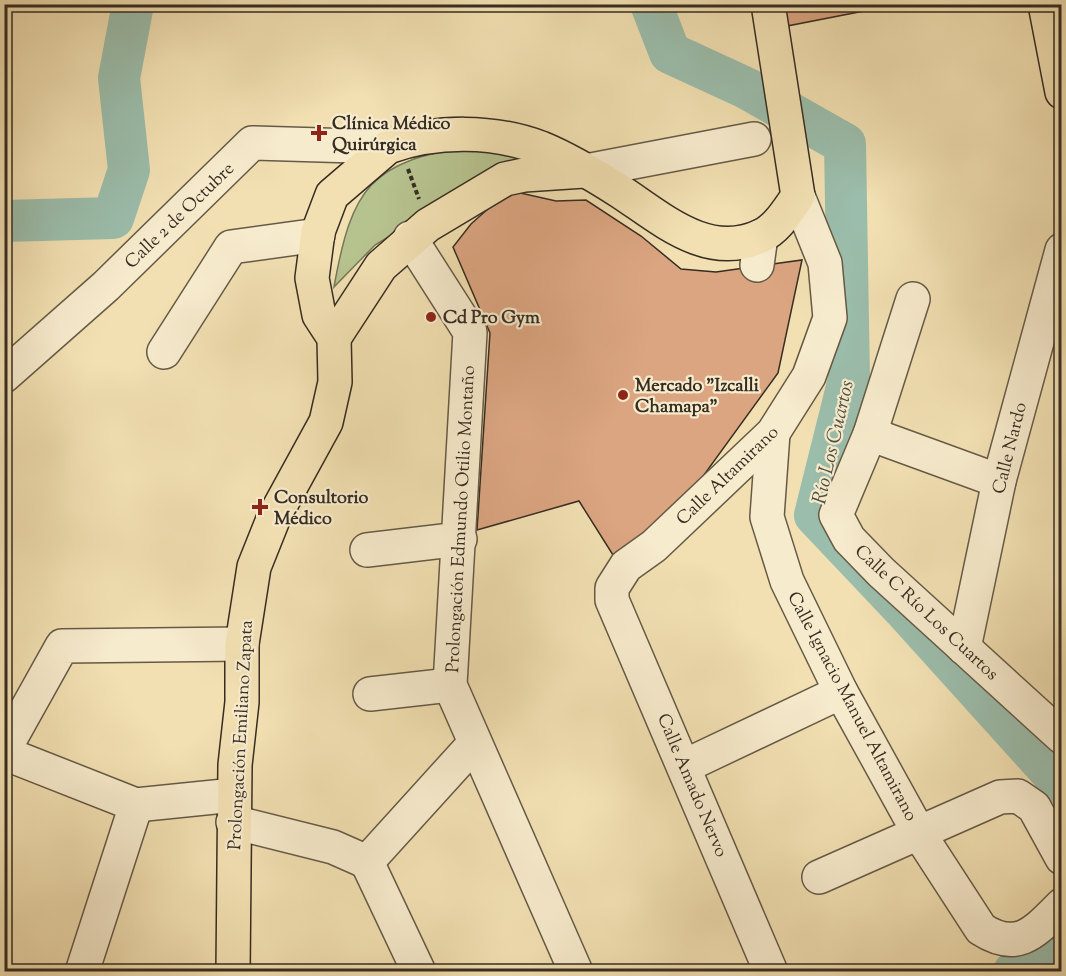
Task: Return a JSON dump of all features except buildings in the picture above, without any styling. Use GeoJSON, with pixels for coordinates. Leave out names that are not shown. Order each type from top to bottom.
{"type":"FeatureCollection","features":[{"type":"Feature","properties":{"kind":"main road"},"geometry":{"type":"LineString","coordinates":[[394,145],[465,134],[500,136],[541,148],[586,171],[665,225],[697,239],[759,250],[798,196],[768,4]]}},
{"type":"Feature","properties":{"kind":"main road"},"geometry":{"type":"LineString","coordinates":[[1045,4],[1062,92]]}},
{"type":"Feature","properties":{"kind":"main road","name":"Prolongación Emiliano Zapata"},"geometry":{"type":"LineString","coordinates":[[233,972],[234,809],[242,702],[242,644],[254,567],[274,517],[326,422],[335,382],[334,338],[319,315],[312,278],[318,235],[332,195],[394,145]]}},
{"type":"Feature","properties":{"kind":"main road"},"geometry":{"type":"LineString","coordinates":[[334,338],[381,266],[419,232],[505,179],[524,174],[586,171]]}},
{"type":"Feature","properties":{"kind":"street"},"geometry":{"type":"LineString","coordinates":[[586,171],[754,139]]}},
{"type":"Feature","properties":{"kind":"street","name":"Calle 2 de Octubre"},"geometry":{"type":"LineString","coordinates":[[4,375],[106,286],[252,143],[394,145]]}},
{"type":"Feature","properties":{"kind":"street","name":"Calle Altamirano"},"geometry":{"type":"LineString","coordinates":[[612,600],[612,588],[626,566],[654,546],[773,433],[809,376],[830,318],[825,263],[798,196]]}},
{"type":"Feature","properties":{"kind":"street","name":"Prolongación Edmundo Otilio Montaño"},"geometry":{"type":"LineString","coordinates":[[419,232],[470,332],[450,685],[576,972]]}},
{"type":"Feature","properties":{"kind":"street"},"geometry":{"type":"LineString","coordinates":[[164,352],[231,247],[318,235]]}},
{"type":"Feature","properties":{"kind":"street","name":"Calle Nardo"},"geometry":{"type":"LineString","coordinates":[[964,648],[999,481],[1062,250]]}},
{"type":"Feature","properties":{"kind":"street","name":"Calle C Río Los Cuartos"},"geometry":{"type":"LineString","coordinates":[[913,299],[870,434],[836,515],[849,539],[1062,737]]}},
{"type":"Feature","properties":{"kind":"street","name":"Calle Ignacio Manuel Altamirano"},"geometry":{"type":"LineString","coordinates":[[773,433],[767,517],[787,581],[841,692],[920,835],[981,929],[993,937],[1010,942],[1035,932],[1062,905]]}},
{"type":"Feature","properties":{"kind":"street"},"geometry":{"type":"LineString","coordinates":[[870,434],[999,481]]}},
{"type":"Feature","properties":{"kind":"street"},"geometry":{"type":"LineString","coordinates":[[367,549],[460,539]]}},
{"type":"Feature","properties":{"kind":"street","name":"Calle Amado Nervo"},"geometry":{"type":"LineString","coordinates":[[612,600],[685,766],[771,972]]}},
{"type":"Feature","properties":{"kind":"street"},"geometry":{"type":"LineString","coordinates":[[242,644],[62,646],[4,752],[136,805],[234,809],[367,862],[419,972]]}},
{"type":"Feature","properties":{"kind":"street"},"geometry":{"type":"LineString","coordinates":[[370,694],[450,685]]}},
{"type":"Feature","properties":{"kind":"street"},"geometry":{"type":"LineString","coordinates":[[685,766],[841,692]]}},
{"type":"Feature","properties":{"kind":"street"},"geometry":{"type":"LineString","coordinates":[[367,862],[474,744]]}},
{"type":"Feature","properties":{"kind":"street"},"geometry":{"type":"LineString","coordinates":[[819,877],[920,835],[1000,797],[1018,796],[1034,807],[1062,858]]}},
{"type":"Feature","properties":{"kind":"street"},"geometry":{"type":"LineString","coordinates":[[82,972],[136,805]]}},
{"type":"Feature","properties":{"kind":"path"},"geometry":{"type":"LineString","coordinates":[[394,145],[419,232]]}},
{"type":"Feature","properties":{"kind":"green space"},"geometry":{"type":"Polygon","coordinates":[[[471,146],[543,163],[401,229],[375,245],[334,287],[349,225],[359,203],[371,185],[388,171],[410,161],[471,146]]]}},
{"type":"Feature","properties":{"kind":"waterway","name":"Río Los Cuartos"},"geometry":{"type":"LineString","coordinates":[[4,221],[113,218],[129,170],[119,78],[133,4]]}},
{"type":"Feature","properties":{"kind":"waterway","name":"Río Los Cuartos"},"geometry":{"type":"LineString","coordinates":[[651,4],[670,53],[746,88],[845,144],[849,379],[815,515],[903,608],[1062,784]]}},
{"type":"Feature","properties":{"kind":"waterway"},"geometry":{"type":"LineString","coordinates":[[1014,972],[1062,950]]}},
{"type":"Feature","properties":{"kind":"place","name":"Clínica Médico Quirúrgica"},"geometry":{"type":"Point","coordinates":[319,133]}},
{"type":"Feature","properties":{"kind":"place","name":"Cd Pro Gym"},"geometry":{"type":"Point","coordinates":[431,317]}},
{"type":"Feature","properties":{"kind":"place","name":"Mercado \"Izcalli Chamapa\""},"geometry":{"type":"Point","coordinates":[623,395]}},
{"type":"Feature","properties":{"kind":"place","name":"Consultorio Médico"},"geometry":{"type":"Point","coordinates":[260,507]}}]}
